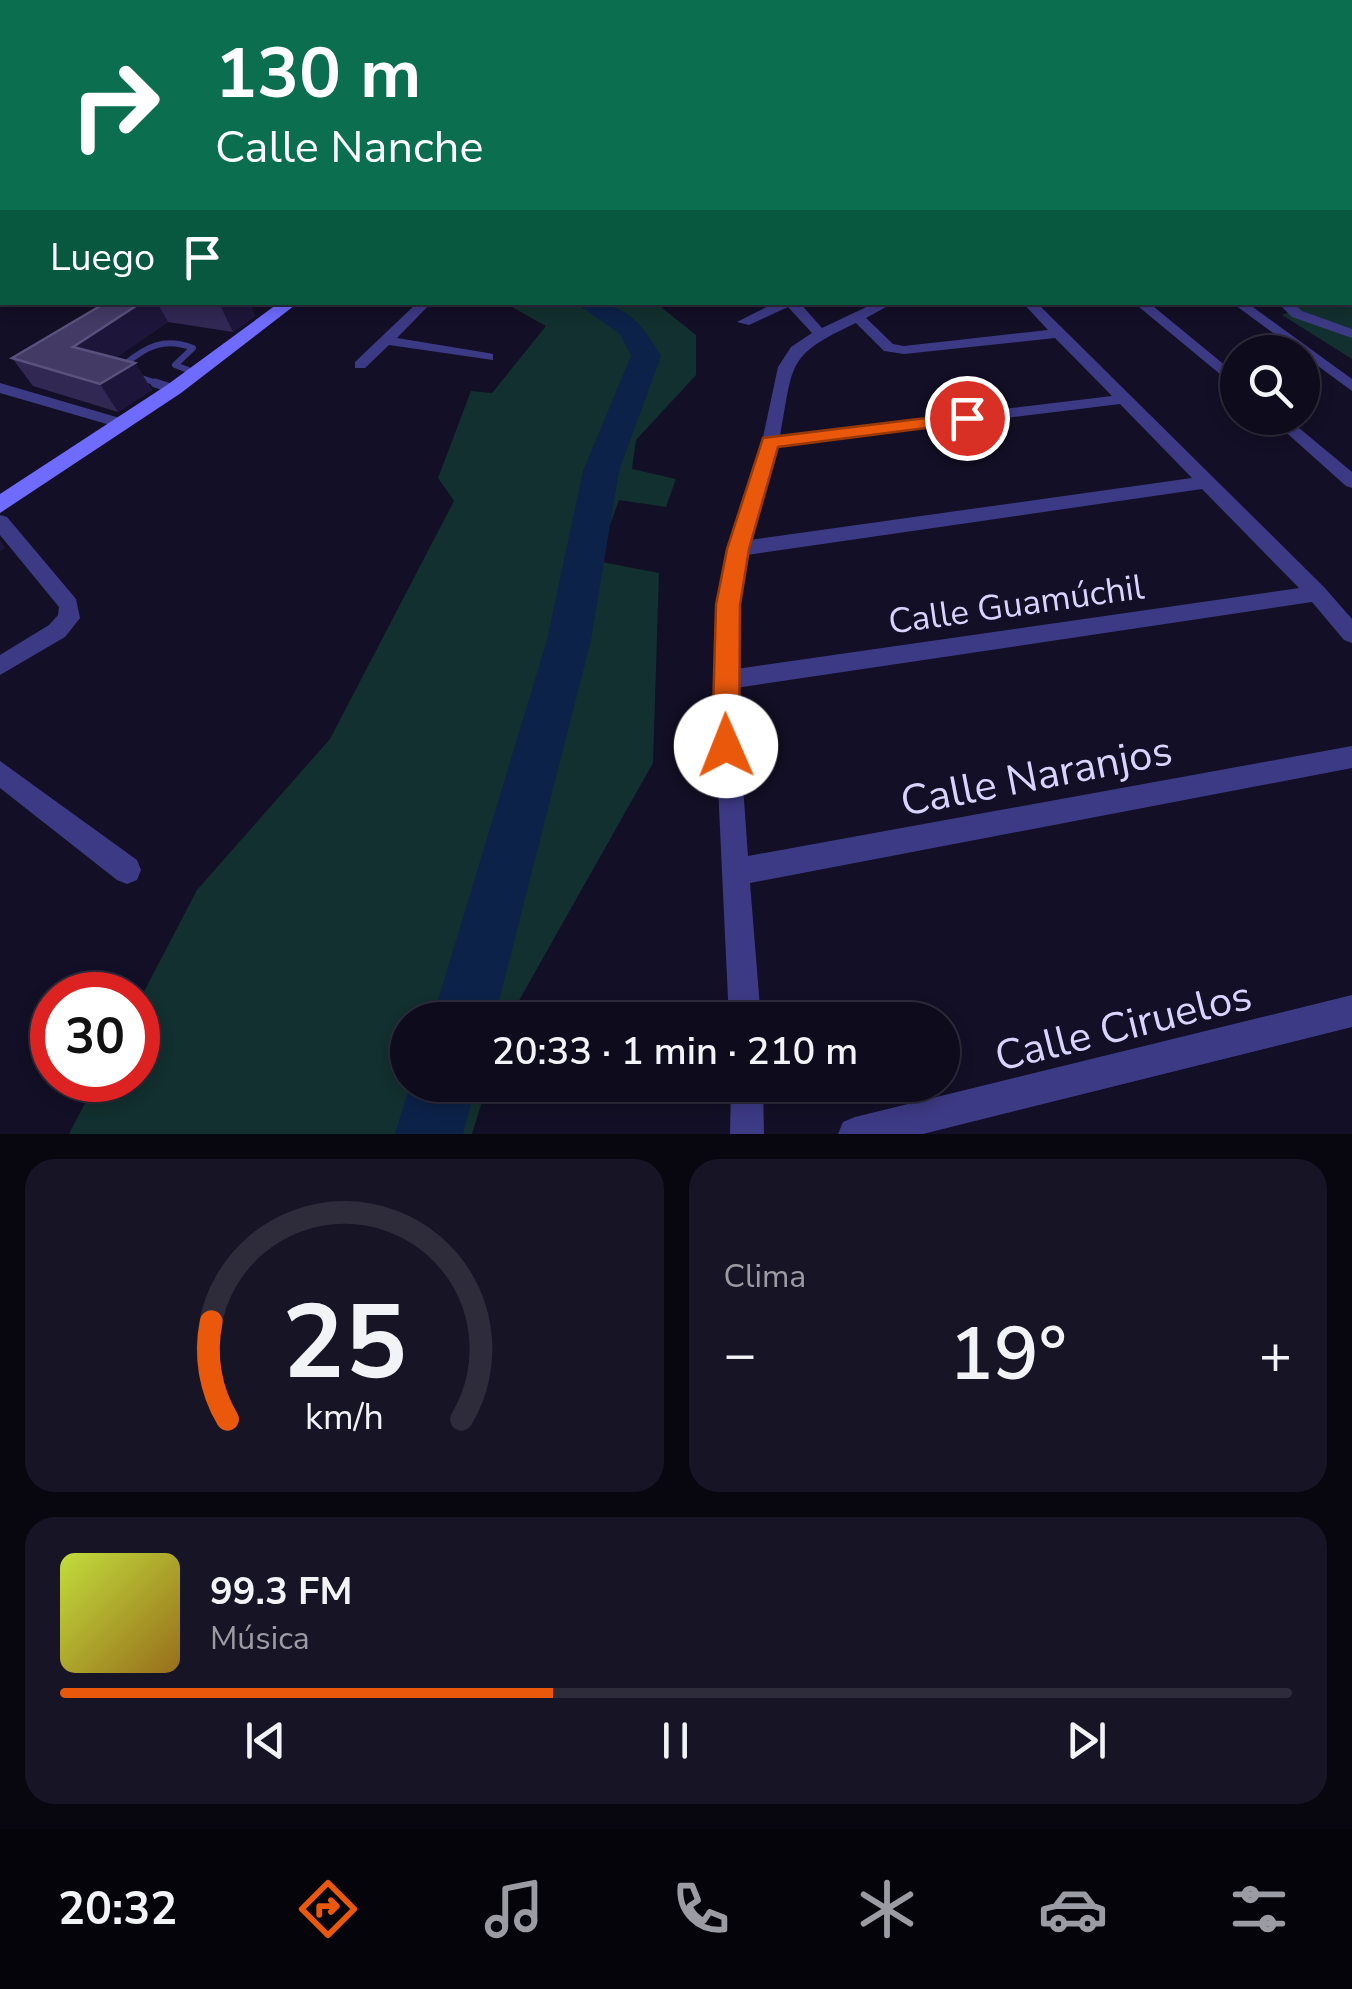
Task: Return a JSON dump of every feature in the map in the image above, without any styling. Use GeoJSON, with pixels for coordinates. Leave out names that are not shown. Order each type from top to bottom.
{"type":"FeatureCollection","features":[{"type":"Feature","properties":{"kind":"street"},"geometry":{"type":"LineString","coordinates":[[0,505],[174,390],[288,305]]}},
{"type":"Feature","properties":{"kind":"street"},"geometry":{"type":"LineString","coordinates":[[360,366],[423,305]]}},
{"type":"Feature","properties":{"kind":"street"},"geometry":{"type":"LineString","coordinates":[[744,322],[783,305]]}},
{"type":"Feature","properties":{"kind":"street"},"geometry":{"type":"LineString","coordinates":[[793,305],[820,334]]}},
{"type":"Feature","properties":{"kind":"street"},"geometry":{"type":"LineString","coordinates":[[744,1002],[724,680],[728,605],[738,549],[770,442],[786,367],[796,350],[820,334],[884,305]]}},
{"type":"Feature","properties":{"kind":"street"},"geometry":{"type":"LineString","coordinates":[[1031,305],[1317,593],[1352,634]]}},
{"type":"Feature","properties":{"kind":"street"},"geometry":{"type":"LineString","coordinates":[[1143,305],[1220,369]]}},
{"type":"Feature","properties":{"kind":"street"},"geometry":{"type":"LineString","coordinates":[[1241,305],[1352,386]]}},
{"type":"Feature","properties":{"kind":"street"},"geometry":{"type":"LineString","coordinates":[[1287,305],[1298,314],[1352,334]]}},
{"type":"Feature","properties":{"kind":"street"},"geometry":{"type":"LineString","coordinates":[[859,318],[879,341],[889,348],[904,350],[1060,333]]}},
{"type":"Feature","properties":{"kind":"street"},"geometry":{"type":"LineString","coordinates":[[386,340],[488,357]]}},
{"type":"Feature","properties":{"kind":"street"},"geometry":{"type":"LineString","coordinates":[[0,388],[124,424]]}},
{"type":"Feature","properties":{"kind":"street"},"geometry":{"type":"LineString","coordinates":[[770,442],[1124,399]]}},
{"type":"Feature","properties":{"kind":"street"},"geometry":{"type":"LineString","coordinates":[[1298,435],[1352,482]]}},
{"type":"Feature","properties":{"kind":"street"},"geometry":{"type":"LineString","coordinates":[[738,549],[1208,482]]}},
{"type":"Feature","properties":{"kind":"street"},"geometry":{"type":"LineString","coordinates":[[0,522],[69,605],[69,618],[57,631],[0,666]]}},
{"type":"Feature","properties":{"kind":"street","name":"Calle Guamúchil"},"geometry":{"type":"LineString","coordinates":[[724,680],[1317,593]]}},
{"type":"Feature","properties":{"kind":"street","name":"Calle Naranjos"},"geometry":{"type":"LineString","coordinates":[[734,872],[1352,756]]}},
{"type":"Feature","properties":{"kind":"street"},"geometry":{"type":"LineString","coordinates":[[0,773],[127,870]]}},
{"type":"Feature","properties":{"kind":"street","name":"Calle Ciruelos"},"geometry":{"type":"LineString","coordinates":[[855,1134],[1352,1011]]}},
{"type":"Feature","properties":{"kind":"street"},"geometry":{"type":"LineString","coordinates":[[747,1102],[747,1134]]}},
{"type":"Feature","properties":{"kind":"lane"},"geometry":{"type":"LineString","coordinates":[[174,390],[132,374],[125,364],[160,340],[168,340],[192,348],[175,365],[196,374]]}},
{"type":"Feature","properties":{"kind":"green space"},"geometry":{"type":"Polygon","coordinates":[[[510,305],[658,305],[696,335],[696,375],[636,440],[632,469],[676,479],[666,507],[619,500],[597,561],[659,573],[653,763],[518,1002],[390,1002],[390,1102],[482,1102],[472,1134],[69,1134],[86,1102],[160,1102],[160,972],[154,972],[197,890],[330,739],[454,501],[438,478],[471,391],[492,393],[546,326],[510,305]]]}},
{"type":"Feature","properties":{"kind":"green space"},"geometry":{"type":"Polygon","coordinates":[[[1294,305],[1352,305],[1352,359],[1320,339],[1320,335],[1282,315],[1297,309],[1294,305]]]}},
{"type":"Feature","properties":{"kind":"building"},"geometry":{"type":"Polygon","coordinates":[[[102,305],[137,305],[73,347],[135,363],[100,384],[12,358],[102,305]]]}},
{"type":"Feature","properties":{"kind":"waterway"},"geometry":{"type":"LineString","coordinates":[[468,1002],[519,831],[569,640],[601,471],[646,356],[631,329],[592,305]]}},
{"type":"Feature","properties":{"kind":"waterway"},"geometry":{"type":"LineString","coordinates":[[429,1134],[438,1102]]}},
{"type":"Feature","properties":{"kind":"route"},"geometry":{"type":"LineString","coordinates":[[726,746],[728,605],[738,549],[770,442],[967,418]]}}]}
